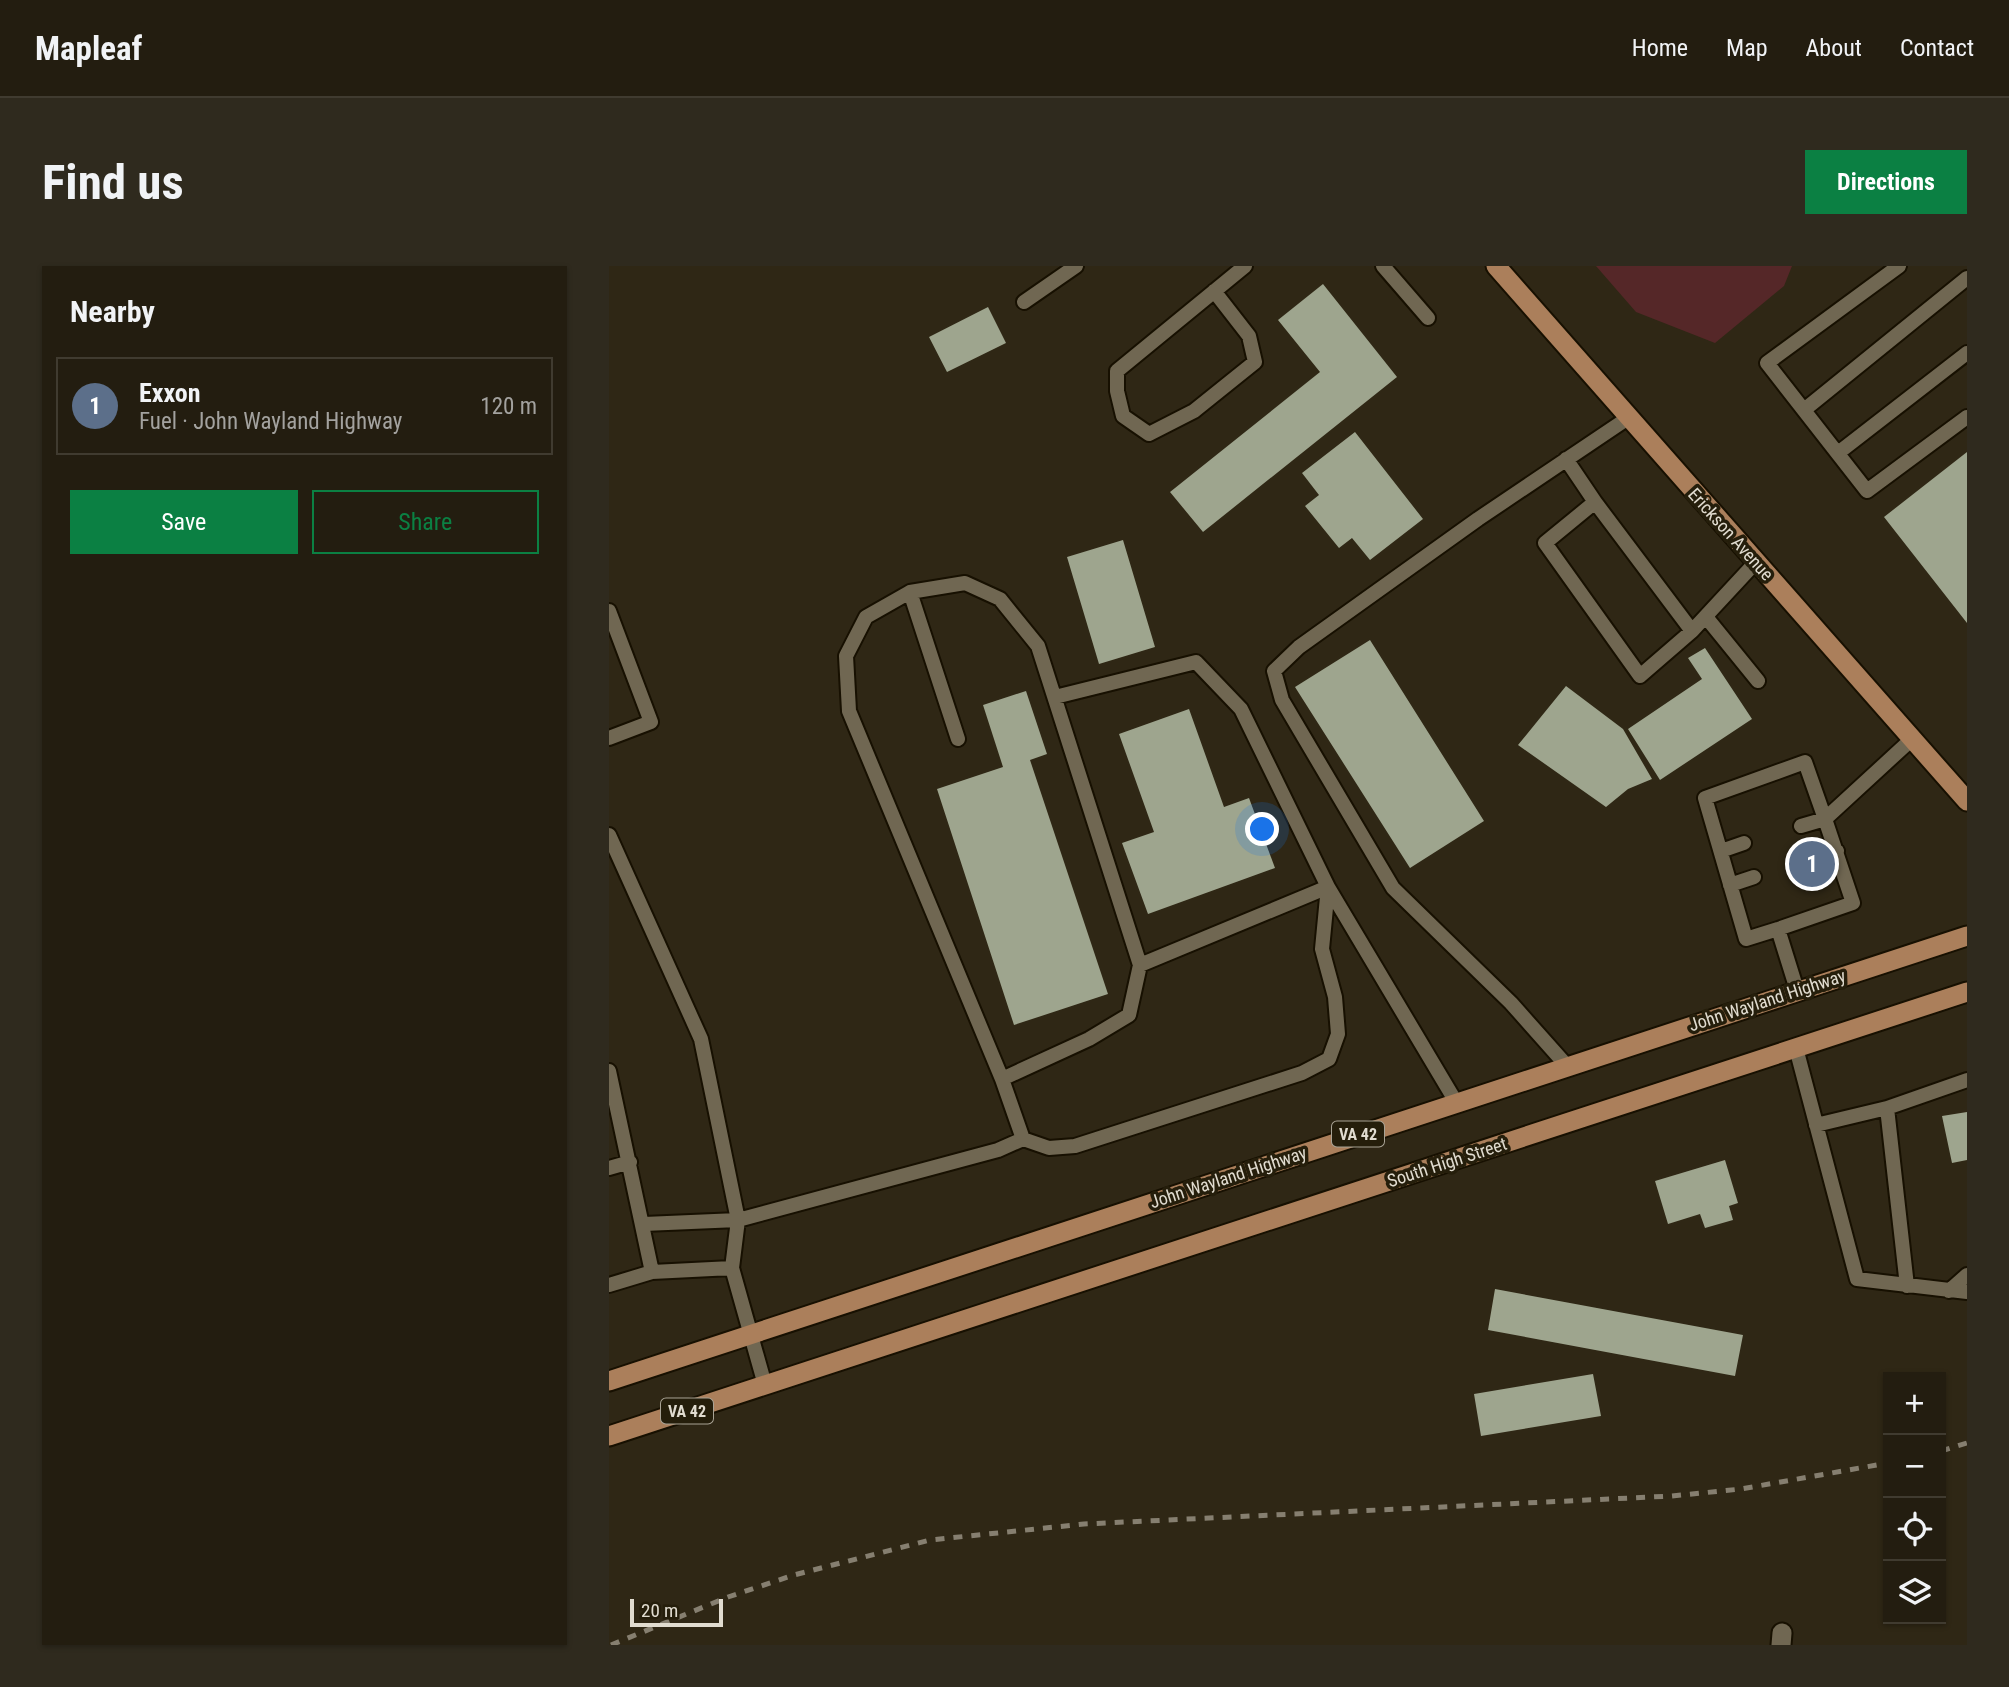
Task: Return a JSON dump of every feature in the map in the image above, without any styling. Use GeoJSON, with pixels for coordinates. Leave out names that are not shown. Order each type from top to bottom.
{"type":"FeatureCollection","features":[{"type":"Feature","properties":{"kind":"main road","name":"Erickson Avenue"},"geometry":{"type":"LineString","coordinates":[[1496,266],[1967,801]]}},
{"type":"Feature","properties":{"kind":"main road","name":"John Wayland Highway"},"geometry":{"type":"LineString","coordinates":[[609,1381],[1967,936]]}},
{"type":"Feature","properties":{"kind":"main road","name":"South High Street"},"geometry":{"type":"LineString","coordinates":[[765,1385],[1967,992]]}},
{"type":"Feature","properties":{"kind":"main road","name":"VA 42"},"geometry":{"type":"LineString","coordinates":[[609,1436],[765,1385]]}},
{"type":"Feature","properties":{"kind":"lane"},"geometry":{"type":"LineString","coordinates":[[1024,302],[1076,266]]}},
{"type":"Feature","properties":{"kind":"lane"},"geometry":{"type":"LineString","coordinates":[[1214,291],[1249,336],[1255,362],[1194,411],[1149,434],[1123,416],[1117,391],[1117,371],[1214,291],[1245,266]]}},
{"type":"Feature","properties":{"kind":"lane"},"geometry":{"type":"LineString","coordinates":[[1383,266],[1428,318]]}},
{"type":"Feature","properties":{"kind":"lane"},"geometry":{"type":"LineString","coordinates":[[1899,266],[1767,363],[1867,491],[1967,417]]}},
{"type":"Feature","properties":{"kind":"lane"},"geometry":{"type":"LineString","coordinates":[[1804,410],[1967,278]]}},
{"type":"Feature","properties":{"kind":"lane"},"geometry":{"type":"LineString","coordinates":[[1838,453],[1967,353]]}},
{"type":"Feature","properties":{"kind":"lane"},"geometry":{"type":"LineString","coordinates":[[1567,1066],[1511,1003],[1393,888],[1282,700],[1274,671],[1310,639],[1628,418]]}},
{"type":"Feature","properties":{"kind":"lane"},"geometry":{"type":"LineString","coordinates":[[1566,459],[1692,631]]}},
{"type":"Feature","properties":{"kind":"lane"},"geometry":{"type":"LineString","coordinates":[[1595,502],[1545,543],[1640,676],[1692,631],[1756,562]]}},
{"type":"Feature","properties":{"kind":"lane"},"geometry":{"type":"LineString","coordinates":[[1002,1079],[1129,1016],[1140,965],[1038,646],[1000,599],[964,583],[910,592],[866,617],[846,656],[849,711],[1002,1079],[1023,1139]]}},
{"type":"Feature","properties":{"kind":"lane"},"geometry":{"type":"LineString","coordinates":[[910,592],[958,739]]}},
{"type":"Feature","properties":{"kind":"lane"},"geometry":{"type":"LineString","coordinates":[[609,611],[651,722],[609,738]]}},
{"type":"Feature","properties":{"kind":"lane"},"geometry":{"type":"LineString","coordinates":[[1706,617],[1758,681]]}},
{"type":"Feature","properties":{"kind":"lane"},"geometry":{"type":"LineString","coordinates":[[1055,697],[1196,663],[1241,709],[1328,887],[1456,1102]]}},
{"type":"Feature","properties":{"kind":"lane"},"geometry":{"type":"LineString","coordinates":[[1801,826],[1825,818],[1912,739]]}},
{"type":"Feature","properties":{"kind":"lane"},"geometry":{"type":"LineString","coordinates":[[1805,762],[1825,818],[1853,904],[1746,939],[1705,798],[1805,762]]}},
{"type":"Feature","properties":{"kind":"lane"},"geometry":{"type":"LineString","coordinates":[[609,835],[701,1039],[738,1220],[732,1268],[765,1385]]}},
{"type":"Feature","properties":{"kind":"lane"},"geometry":{"type":"LineString","coordinates":[[1721,851],[1744,843]]}},
{"type":"Feature","properties":{"kind":"lane"},"geometry":{"type":"LineString","coordinates":[[1813,858],[1836,851]]}},
{"type":"Feature","properties":{"kind":"lane"},"geometry":{"type":"LineString","coordinates":[[1730,884],[1754,877]]}},
{"type":"Feature","properties":{"kind":"lane"},"geometry":{"type":"LineString","coordinates":[[1140,965],[1328,887]]}},
{"type":"Feature","properties":{"kind":"lane"},"geometry":{"type":"LineString","coordinates":[[644,1224],[738,1220],[998,1150],[1023,1139],[1049,1149],[1075,1146],[1302,1073],[1329,1059],[1338,1034],[1335,997],[1322,950],[1328,887]]}},
{"type":"Feature","properties":{"kind":"lane"},"geometry":{"type":"LineString","coordinates":[[1778,929],[1797,990]]}},
{"type":"Feature","properties":{"kind":"lane"},"geometry":{"type":"LineString","coordinates":[[1796,1048],[1857,1279],[1967,1292]]}},
{"type":"Feature","properties":{"kind":"lane"},"geometry":{"type":"LineString","coordinates":[[609,1071],[644,1224],[652,1272]]}},
{"type":"Feature","properties":{"kind":"lane"},"geometry":{"type":"LineString","coordinates":[[1816,1125],[1887,1108],[1967,1080]]}},
{"type":"Feature","properties":{"kind":"lane"},"geometry":{"type":"LineString","coordinates":[[1887,1108],[1907,1286]]}},
{"type":"Feature","properties":{"kind":"lane"},"geometry":{"type":"LineString","coordinates":[[609,1168],[630,1162]]}},
{"type":"Feature","properties":{"kind":"lane"},"geometry":{"type":"LineString","coordinates":[[609,1284],[652,1272],[732,1268]]}},
{"type":"Feature","properties":{"kind":"lane"},"geometry":{"type":"LineString","coordinates":[[1949,1291],[1967,1275]]}},
{"type":"Feature","properties":{"kind":"shaded area"},"geometry":{"type":"Polygon","coordinates":[[[1596,266],[1792,266],[1784,286],[1715,343],[1636,312],[1596,266]]]}},
{"type":"Feature","properties":{"kind":"building"},"geometry":{"type":"Polygon","coordinates":[[[1323,284],[1397,377],[1203,532],[1170,492],[1320,372],[1278,320],[1323,284]]]}},
{"type":"Feature","properties":{"kind":"building"},"geometry":{"type":"Polygon","coordinates":[[[988,307],[1006,343],[947,372],[929,337],[988,307]]]}},
{"type":"Feature","properties":{"kind":"building"},"geometry":{"type":"Polygon","coordinates":[[[1355,432],[1423,519],[1370,560],[1352,538],[1339,548],[1305,506],[1319,495],[1302,473],[1355,432]]]}},
{"type":"Feature","properties":{"kind":"building"},"geometry":{"type":"Polygon","coordinates":[[[1967,452],[1967,623],[1884,517],[1967,452]]]}},
{"type":"Feature","properties":{"kind":"building"},"geometry":{"type":"Polygon","coordinates":[[[1123,540],[1155,647],[1099,664],[1067,557],[1123,540]]]}},
{"type":"Feature","properties":{"kind":"building"},"geometry":{"type":"Polygon","coordinates":[[[1370,640],[1484,821],[1410,868],[1295,687],[1370,640]]]}},
{"type":"Feature","properties":{"kind":"building"},"geometry":{"type":"Polygon","coordinates":[[[1705,648],[1752,719],[1660,780],[1628,729],[1702,679],[1688,658],[1705,648]]]}},
{"type":"Feature","properties":{"kind":"building"},"geometry":{"type":"Polygon","coordinates":[[[1566,686],[1623,729],[1652,779],[1628,789],[1606,807],[1518,745],[1566,686]]]}},
{"type":"Feature","properties":{"kind":"building"},"geometry":{"type":"Polygon","coordinates":[[[1026,691],[1047,754],[1030,760],[1108,994],[1014,1025],[937,789],[1003,767],[983,705],[1026,691]]]}},
{"type":"Feature","properties":{"kind":"building"},"geometry":{"type":"Polygon","coordinates":[[[1189,709],[1224,807],[1249,798],[1275,868],[1148,914],[1122,843],[1154,832],[1119,734],[1189,709]]]}},
{"type":"Feature","properties":{"kind":"building"},"geometry":{"type":"Polygon","coordinates":[[[1967,1112],[1967,1160],[1952,1163],[1942,1116],[1967,1112]]]}},
{"type":"Feature","properties":{"kind":"building"},"geometry":{"type":"Polygon","coordinates":[[[1725,1160],[1738,1203],[1729,1206],[1733,1220],[1705,1228],[1700,1214],[1668,1224],[1655,1181],[1725,1160]]]}},
{"type":"Feature","properties":{"kind":"building"},"geometry":{"type":"Polygon","coordinates":[[[1495,1289],[1743,1335],[1735,1376],[1488,1330],[1495,1289]]]}},
{"type":"Feature","properties":{"kind":"building"},"geometry":{"type":"Polygon","coordinates":[[[1593,1374],[1601,1416],[1481,1436],[1474,1394],[1593,1374]]]}},
{"type":"Feature","properties":{"kind":"railway"},"geometry":{"type":"LineString","coordinates":[[1946,1449],[1967,1443]]}},
{"type":"Feature","properties":{"kind":"railway"},"geometry":{"type":"LineString","coordinates":[[611,1645],[728,1597],[794,1575],[930,1540],[1084,1524],[1672,1496],[1741,1489],[1883,1464]]}},
{"type":"Feature","properties":{"kind":"place","name":"Exxon"},"geometry":{"type":"Point","coordinates":[1812,864]}}]}
